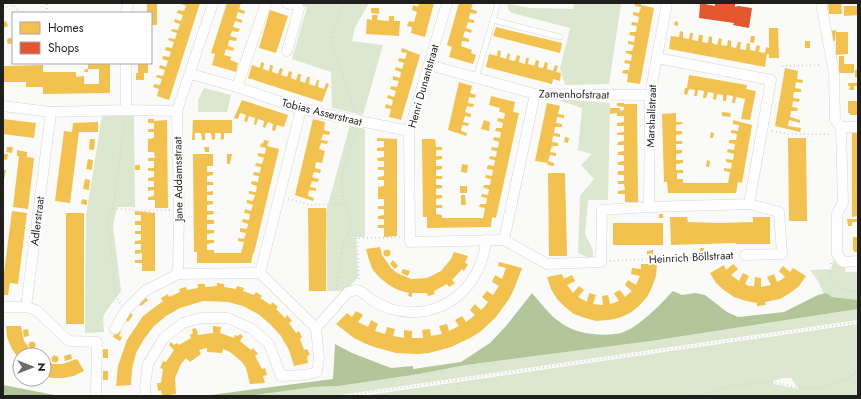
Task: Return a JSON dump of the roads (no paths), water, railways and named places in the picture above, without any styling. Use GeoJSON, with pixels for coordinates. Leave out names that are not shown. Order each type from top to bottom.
{"type":"FeatureCollection","features":[{"type":"Feature","properties":{"kind":"street","name":"Jane Addamsstraat"},"geometry":{"type":"LineString","coordinates":[[178,274],[179,210],[177,111],[213,3]]}},
{"type":"Feature","properties":{"kind":"street"},"geometry":{"type":"LineString","coordinates":[[237,87],[266,3]]}},
{"type":"Feature","properties":{"kind":"street"},"geometry":{"type":"LineString","coordinates":[[286,3],[297,5],[299,9],[287,51]]}},
{"type":"Feature","properties":{"kind":"street","name":"Henri Dunantstraat"},"geometry":{"type":"LineString","coordinates":[[447,3],[409,131],[410,240],[486,240]]}},
{"type":"Feature","properties":{"kind":"street","name":"Marshallstraat"},"geometry":{"type":"LineString","coordinates":[[649,207],[650,95],[667,3]]}},
{"type":"Feature","properties":{"kind":"street"},"geometry":{"type":"LineString","coordinates":[[821,3],[834,73],[835,120],[841,127],[843,203],[836,214],[834,257],[843,262],[858,261]]}},
{"type":"Feature","properties":{"kind":"street"},"geometry":{"type":"LineString","coordinates":[[316,328],[348,292],[358,290],[381,305],[401,311],[422,312],[442,306],[460,295],[474,279],[482,260],[486,240],[504,240],[547,264],[601,262],[602,210],[749,204],[772,80],[657,58]]}},
{"type":"Feature","properties":{"kind":"street"},"geometry":{"type":"LineString","coordinates":[[126,64],[126,110]]}},
{"type":"Feature","properties":{"kind":"street","name":"Zamenhofstraat"},"geometry":{"type":"LineString","coordinates":[[429,65],[535,94],[650,95]]}},
{"type":"Feature","properties":{"kind":"street","name":"Tobias Asserstraat"},"geometry":{"type":"LineString","coordinates":[[190,74],[237,87],[301,109],[409,131]]}},
{"type":"Feature","properties":{"kind":"street"},"geometry":{"type":"LineString","coordinates":[[504,240],[535,94]]}},
{"type":"Feature","properties":{"kind":"street"},"geometry":{"type":"LineString","coordinates":[[3,106],[51,112],[126,110],[177,111]]}},
{"type":"Feature","properties":{"kind":"street"},"geometry":{"type":"LineString","coordinates":[[260,273],[301,109]]}},
{"type":"Feature","properties":{"kind":"street","name":"Adlerstraat"},"geometry":{"type":"LineString","coordinates":[[26,307],[51,112]]}},
{"type":"Feature","properties":{"kind":"street"},"geometry":{"type":"LineString","coordinates":[[841,127],[858,127]]}},
{"type":"Feature","properties":{"kind":"street","name":"Heinrich Böllstraat"},"geometry":{"type":"LineString","coordinates":[[745,255],[782,254],[779,212],[749,204]]}},
{"type":"Feature","properties":{"kind":"street"},"geometry":{"type":"LineString","coordinates":[[115,329],[126,310],[145,291],[178,274],[260,273],[316,328],[319,358],[317,372],[305,375],[281,376],[269,344],[252,329],[228,318],[201,318],[183,323],[164,338],[148,364],[145,386],[146,396],[144,396]]}},
{"type":"Feature","properties":{"kind":"street"},"geometry":{"type":"LineString","coordinates":[[3,307],[26,307],[36,310],[69,341],[97,342],[96,396]]}},
{"type":"Feature","properties":{"kind":"lane"},"geometry":{"type":"LineString","coordinates":[[476,78],[498,3]]}},
{"type":"Feature","properties":{"kind":"lane"},"geometry":{"type":"LineString","coordinates":[[493,20],[560,37]]}}]}
